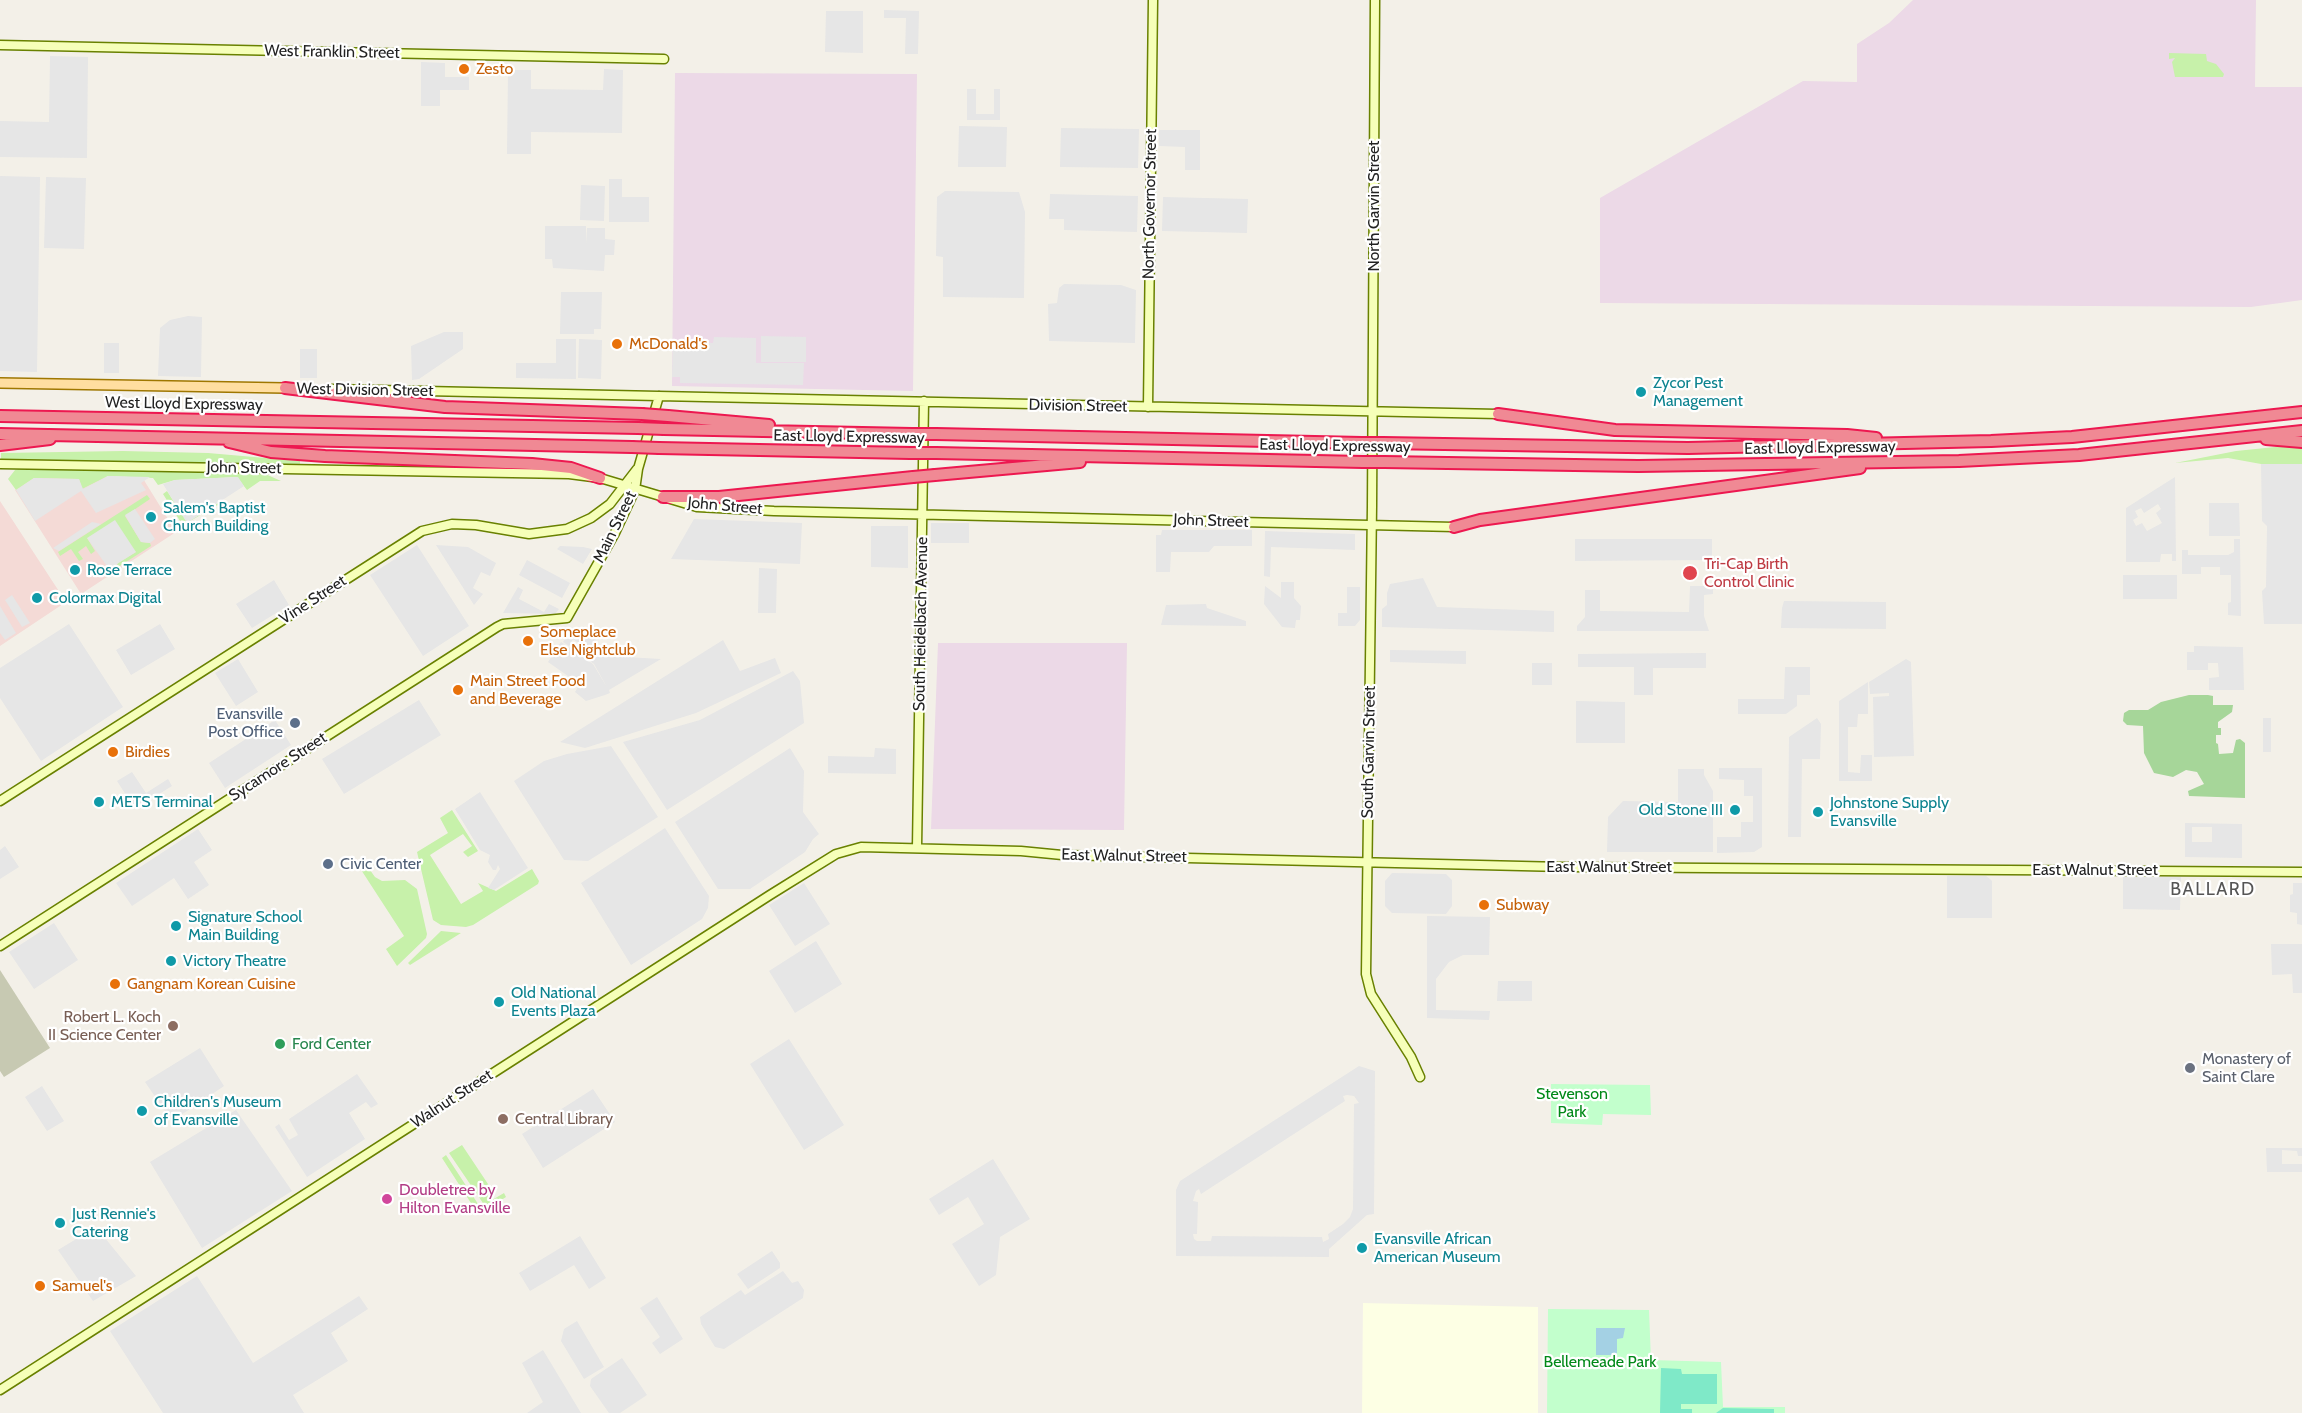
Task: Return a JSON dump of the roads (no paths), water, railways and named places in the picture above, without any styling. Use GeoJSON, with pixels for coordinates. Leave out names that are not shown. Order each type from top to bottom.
{"type":"FeatureCollection","features":[{"type":"Feature","properties":{"kind":"highway"},"geometry":{"type":"LineString","coordinates":[[285,388],[445,407],[642,414],[745,421],[817,431]]}},
{"type":"Feature","properties":{"kind":"highway","name":"East Lloyd Expressway"},"geometry":{"type":"LineString","coordinates":[[367,423],[1688,448],[2072,437],[2302,412]]}},
{"type":"Feature","properties":{"kind":"highway"},"geometry":{"type":"LineString","coordinates":[[1498,414],[1615,430],[1847,435],[1903,442]]}},
{"type":"Feature","properties":{"kind":"highway","name":"West Lloyd Expressway"},"geometry":{"type":"LineString","coordinates":[[0,416],[367,423]]}},
{"type":"Feature","properties":{"kind":"highway","name":"East Lloyd Expressway"},"geometry":{"type":"LineString","coordinates":[[366,441],[1638,466],[1959,461],[2079,455],[2302,431]]}},
{"type":"Feature","properties":{"kind":"highway","name":"West Lloyd Expressway"},"geometry":{"type":"LineString","coordinates":[[0,438],[31,443],[76,435],[366,441]]}},
{"type":"Feature","properties":{"kind":"highway"},"geometry":{"type":"LineString","coordinates":[[211,438],[256,449],[325,456],[532,464],[571,468],[600,478]]}},
{"type":"Feature","properties":{"kind":"highway"},"geometry":{"type":"LineString","coordinates":[[2230,438],[2302,442]]}},
{"type":"Feature","properties":{"kind":"highway"},"geometry":{"type":"LineString","coordinates":[[663,497],[719,497],[1125,457]]}},
{"type":"Feature","properties":{"kind":"highway"},"geometry":{"type":"LineString","coordinates":[[1454,527],[1480,520],[1832,473],[1891,462]]}},
{"type":"Feature","properties":{"kind":"main road","name":"North Governor Street"},"geometry":{"type":"LineString","coordinates":[[1148,407],[1153,0]]}},
{"type":"Feature","properties":{"kind":"main road","name":"North Garvin Street"},"geometry":{"type":"LineString","coordinates":[[1373,412],[1375,0]]}},
{"type":"Feature","properties":{"kind":"main road","name":"West Franklin Street"},"geometry":{"type":"LineString","coordinates":[[0,45],[664,59]]}},
{"type":"Feature","properties":{"kind":"main road","name":"West Division Street"},"geometry":{"type":"LineString","coordinates":[[0,383],[658,396]]}},
{"type":"Feature","properties":{"kind":"main road","name":"Division Street"},"geometry":{"type":"LineString","coordinates":[[658,396],[1498,414]]}},
{"type":"Feature","properties":{"kind":"main road","name":"Main Street"},"geometry":{"type":"LineString","coordinates":[[567,618],[615,533],[635,490],[638,469],[658,396]]}},
{"type":"Feature","properties":{"kind":"main road","name":"South Heidelbach Avenue"},"geometry":{"type":"LineString","coordinates":[[917,847],[924,401]]}},
{"type":"Feature","properties":{"kind":"main road","name":"South Garvin Street"},"geometry":{"type":"LineString","coordinates":[[1373,412],[1366,974],[1368,985],[1377,1004],[1411,1056],[1420,1077]]}},
{"type":"Feature","properties":{"kind":"main road","name":"John Street"},"geometry":{"type":"LineString","coordinates":[[0,464],[569,474],[600,478],[697,507],[1454,527]]}},
{"type":"Feature","properties":{"kind":"main road","name":"Vine Street"},"geometry":{"type":"LineString","coordinates":[[0,801],[422,531],[446,525],[470,524],[529,534],[555,532],[580,524],[599,513],[614,500],[638,469]]}},
{"type":"Feature","properties":{"kind":"main road","name":"Sycamore Street"},"geometry":{"type":"LineString","coordinates":[[0,946],[497,627],[503,624],[567,618]]}},
{"type":"Feature","properties":{"kind":"main road","name":"Walnut Street"},"geometry":{"type":"LineString","coordinates":[[0,1390],[836,854],[861,847],[917,847]]}},
{"type":"Feature","properties":{"kind":"main road","name":"East Walnut Street"},"geometry":{"type":"LineString","coordinates":[[917,847],[1062,855],[1563,867],[2302,872]]}},
{"type":"Feature","properties":{"kind":"water"},"geometry":{"type":"Polygon","coordinates":[[[1596,1328],[1625,1328],[1623,1338],[1617,1339],[1617,1355],[1596,1355],[1596,1328]]]}},
{"type":"Feature","properties":{"kind":"place","name":"Zesto"},"geometry":{"type":"Point","coordinates":[464,69]}},
{"type":"Feature","properties":{"kind":"place","name":"McDonald's"},"geometry":{"type":"Point","coordinates":[617,344]}},
{"type":"Feature","properties":{"kind":"place","name":"Zycor Pest Management"},"geometry":{"type":"Point","coordinates":[1641,392]}},
{"type":"Feature","properties":{"kind":"place","name":"Salem's Baptist Church Building"},"geometry":{"type":"Point","coordinates":[151,517]}},
{"type":"Feature","properties":{"kind":"place","name":"Rose Terrace"},"geometry":{"type":"Point","coordinates":[75,570]}},
{"type":"Feature","properties":{"kind":"place","name":"Tri-Cap Birth Control Clinic"},"geometry":{"type":"Point","coordinates":[1690,573]}},
{"type":"Feature","properties":{"kind":"place","name":"Colormax Digital"},"geometry":{"type":"Point","coordinates":[37,598]}},
{"type":"Feature","properties":{"kind":"place","name":"Someplace Else Nightclub"},"geometry":{"type":"Point","coordinates":[528,641]}},
{"type":"Feature","properties":{"kind":"place","name":"Main Street Food and Beverage"},"geometry":{"type":"Point","coordinates":[458,690]}},
{"type":"Feature","properties":{"kind":"place","name":"Evansville Post Office"},"geometry":{"type":"Point","coordinates":[295,723]}},
{"type":"Feature","properties":{"kind":"place","name":"Birdies"},"geometry":{"type":"Point","coordinates":[113,752]}},
{"type":"Feature","properties":{"kind":"place","name":"METS Terminal"},"geometry":{"type":"Point","coordinates":[99,802]}},
{"type":"Feature","properties":{"kind":"place","name":"Old Stone III"},"geometry":{"type":"Point","coordinates":[1735,810]}},
{"type":"Feature","properties":{"kind":"place","name":"Johnstone Supply Evansville"},"geometry":{"type":"Point","coordinates":[1818,812]}},
{"type":"Feature","properties":{"kind":"place","name":"Civic Center"},"geometry":{"type":"Point","coordinates":[328,864]}},
{"type":"Feature","properties":{"kind":"place","name":"Subway"},"geometry":{"type":"Point","coordinates":[1484,905]}},
{"type":"Feature","properties":{"kind":"place","name":"Signature School Main Building"},"geometry":{"type":"Point","coordinates":[176,926]}},
{"type":"Feature","properties":{"kind":"place","name":"Victory Theatre"},"geometry":{"type":"Point","coordinates":[171,961]}},
{"type":"Feature","properties":{"kind":"place","name":"Gangnam Korean Cuisine"},"geometry":{"type":"Point","coordinates":[115,984]}},
{"type":"Feature","properties":{"kind":"place","name":"Old National Events Plaza"},"geometry":{"type":"Point","coordinates":[499,1002]}},
{"type":"Feature","properties":{"kind":"place","name":"Robert L. Koch II Science Center"},"geometry":{"type":"Point","coordinates":[173,1026]}},
{"type":"Feature","properties":{"kind":"place","name":"Ford Center"},"geometry":{"type":"Point","coordinates":[280,1044]}},
{"type":"Feature","properties":{"kind":"place","name":"Monastery of Saint Clare"},"geometry":{"type":"Point","coordinates":[2190,1068]}},
{"type":"Feature","properties":{"kind":"place","name":"Children's Museum of Evansville"},"geometry":{"type":"Point","coordinates":[142,1111]}},
{"type":"Feature","properties":{"kind":"place","name":"Central Library"},"geometry":{"type":"Point","coordinates":[503,1119]}},
{"type":"Feature","properties":{"kind":"place","name":"Doubletree by Hilton Evansville"},"geometry":{"type":"Point","coordinates":[387,1199]}},
{"type":"Feature","properties":{"kind":"place","name":"Just Rennie's Catering"},"geometry":{"type":"Point","coordinates":[60,1223]}},
{"type":"Feature","properties":{"kind":"place","name":"Evansville African American Museum"},"geometry":{"type":"Point","coordinates":[1362,1248]}},
{"type":"Feature","properties":{"kind":"place","name":"Samuel's"},"geometry":{"type":"Point","coordinates":[40,1286]}},
{"type":"Feature","properties":{"kind":"district","name":"BALLARD"},"geometry":{"type":"Point","coordinates":[2213,890]}},
{"type":"Feature","properties":{"kind":"park label","name":"Stevenson Park"},"geometry":{"type":"Point","coordinates":[1572,1103]}},
{"type":"Feature","properties":{"kind":"park label","name":"Bellemeade Park"},"geometry":{"type":"Point","coordinates":[1600,1362]}}]}
